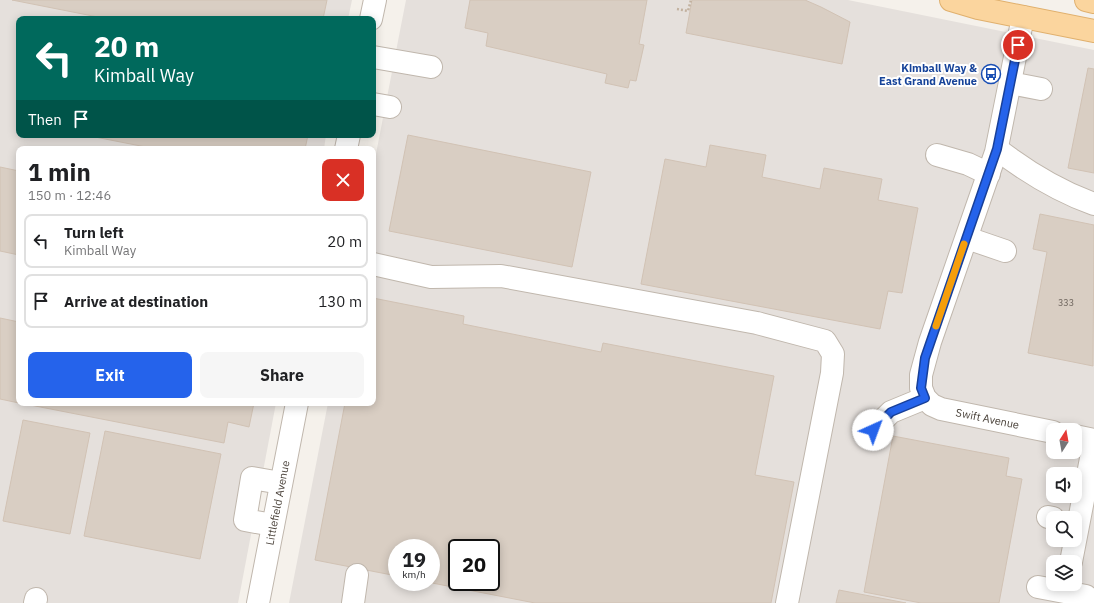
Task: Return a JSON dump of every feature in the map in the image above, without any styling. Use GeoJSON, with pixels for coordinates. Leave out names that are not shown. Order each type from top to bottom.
{"type":"FeatureCollection","features":[{"type":"Feature","properties":{"kind":"main road"},"geometry":{"type":"LineString","coordinates":[[951,0],[962,4],[1094,31]]}},
{"type":"Feature","properties":{"kind":"main road"},"geometry":{"type":"LineString","coordinates":[[1086,0],[1094,2]]}},
{"type":"Feature","properties":{"kind":"street"},"geometry":{"type":"LineString","coordinates":[[372,16],[375,0]]}},
{"type":"Feature","properties":{"kind":"street"},"geometry":{"type":"LineString","coordinates":[[873,430],[891,412],[925,398],[921,388],[925,358],[997,149],[1023,17]]}},
{"type":"Feature","properties":{"kind":"street"},"geometry":{"type":"LineString","coordinates":[[376,57],[431,67]]}},
{"type":"Feature","properties":{"kind":"street"},"geometry":{"type":"LineString","coordinates":[[1010,83],[1041,89]]}},
{"type":"Feature","properties":{"kind":"street"},"geometry":{"type":"LineString","coordinates":[[997,149],[1028,173],[1071,196],[1094,204]]}},
{"type":"Feature","properties":{"kind":"street"},"geometry":{"type":"LineString","coordinates":[[937,155],[968,164],[989,174]]}},
{"type":"Feature","properties":{"kind":"street"},"geometry":{"type":"LineString","coordinates":[[967,238],[1005,252]]}},
{"type":"Feature","properties":{"kind":"street"},"geometry":{"type":"LineString","coordinates":[[376,265],[431,277],[501,276],[756,323],[825,340],[832,354],[832,373],[787,603]]}},
{"type":"Feature","properties":{"kind":"street","name":"Swift Avenue"},"geometry":{"type":"LineString","coordinates":[[925,398],[932,405],[954,412],[1046,431]]}},
{"type":"Feature","properties":{"kind":"street","name":"Littlefield Avenue"},"geometry":{"type":"LineString","coordinates":[[258,603],[296,406]]}},
{"type":"Feature","properties":{"kind":"street"},"geometry":{"type":"LineString","coordinates":[[1082,438],[1094,441],[1082,524]]}},
{"type":"Feature","properties":{"kind":"street"},"geometry":{"type":"LineString","coordinates":[[273,525],[244,520],[252,478],[281,483]]}},
{"type":"Feature","properties":{"kind":"street"},"geometry":{"type":"LineString","coordinates":[[353,603],[357,575]]}},
{"type":"Feature","properties":{"kind":"street"},"geometry":{"type":"LineString","coordinates":[[1038,587],[1086,596]]}},
{"type":"Feature","properties":{"kind":"path"},"geometry":{"type":"LineString","coordinates":[[677,9],[688,11],[691,0]]}},
{"type":"Feature","properties":{"kind":"shaded area"},"geometry":{"type":"Polygon","coordinates":[[[0,0],[352,0],[349,16],[16,16],[16,138],[326,138],[324,146],[16,146],[16,406],[275,406],[238,603],[0,603],[0,0]]]}},
{"type":"Feature","properties":{"kind":"shaded area"},"geometry":{"type":"Polygon","coordinates":[[[406,0],[848,0],[1094,50],[1094,603],[289,603],[327,406],[376,406],[376,154],[406,0]]]}},
{"type":"Feature","properties":{"kind":"building"},"geometry":{"type":"Polygon","coordinates":[[[12,0],[327,0],[324,16],[93,16],[12,0]]]}},
{"type":"Feature","properties":{"kind":"building"},"geometry":{"type":"Polygon","coordinates":[[[470,0],[647,0],[639,44],[644,45],[636,81],[630,80],[628,88],[605,83],[607,74],[486,46],[488,33],[465,28],[470,0]]]}},
{"type":"Feature","properties":{"kind":"building"},"geometry":{"type":"Polygon","coordinates":[[[692,0],[805,0],[850,22],[842,64],[686,33],[692,0]]]}},
{"type":"Feature","properties":{"kind":"building"},"geometry":{"type":"Polygon","coordinates":[[[1088,68],[1094,69],[1094,173],[1068,168],[1088,68]]]}},
{"type":"Feature","properties":{"kind":"building"},"geometry":{"type":"Polygon","coordinates":[[[408,135],[591,172],[572,267],[389,231],[408,135]]]}},
{"type":"Feature","properties":{"kind":"building"},"geometry":{"type":"Polygon","coordinates":[[[100,138],[307,138],[306,146],[141,146],[100,138]]]}},
{"type":"Feature","properties":{"kind":"building"},"geometry":{"type":"Polygon","coordinates":[[[710,145],[766,155],[762,177],[820,189],[824,168],[882,179],[878,200],[918,208],[902,293],[888,291],[880,329],[641,284],[665,159],[706,167],[710,145]]]}},
{"type":"Feature","properties":{"kind":"building"},"geometry":{"type":"Polygon","coordinates":[[[0,167],[16,170],[16,254],[0,251],[0,167]]]}},
{"type":"Feature","properties":{"kind":"building"},"geometry":{"type":"Polygon","coordinates":[[[1040,214],[1094,225],[1093,366],[1028,353],[1047,252],[1033,249],[1040,214]]]}},
{"type":"Feature","properties":{"kind":"building"},"geometry":{"type":"Polygon","coordinates":[[[376,299],[464,316],[463,324],[601,352],[603,343],[774,376],[755,475],[794,482],[771,603],[535,603],[473,591],[500,591],[500,539],[448,539],[448,586],[440,585],[440,539],[388,539],[388,574],[315,560],[344,406],[376,406],[376,299]]]}},
{"type":"Feature","properties":{"kind":"building"},"geometry":{"type":"Polygon","coordinates":[[[0,318],[16,321],[16,402],[0,399],[0,318]]]}},
{"type":"Feature","properties":{"kind":"building"},"geometry":{"type":"Polygon","coordinates":[[[35,406],[253,406],[249,427],[228,422],[224,443],[35,406]]]}},
{"type":"Feature","properties":{"kind":"building"},"geometry":{"type":"Polygon","coordinates":[[[23,420],[90,433],[70,534],[3,521],[23,420]]]}},
{"type":"Feature","properties":{"kind":"building"},"geometry":{"type":"Polygon","coordinates":[[[105,431],[221,454],[200,559],[84,536],[105,431]]]}},
{"type":"Feature","properties":{"kind":"building"},"geometry":{"type":"Polygon","coordinates":[[[893,436],[1009,458],[1006,476],[1022,479],[999,603],[921,603],[864,592],[893,436]]]}},
{"type":"Feature","properties":{"kind":"building"},"geometry":{"type":"Polygon","coordinates":[[[839,590],[906,603],[836,603],[839,590]]]}},
{"type":"Feature","properties":{"kind":"slow traffic"},"geometry":{"type":"LineString","coordinates":[[936,326],[964,244]]}},
{"type":"Feature","properties":{"kind":"place","name":"Kimball Way & East Grand Avenue"},"geometry":{"type":"Point","coordinates":[991,74]}},
{"type":"Feature","properties":{"kind":"route"},"geometry":{"type":"LineString","coordinates":[[873,430],[882,419],[891,412],[925,398],[921,388],[921,375],[925,358],[997,149],[1018,45]]}}]}
